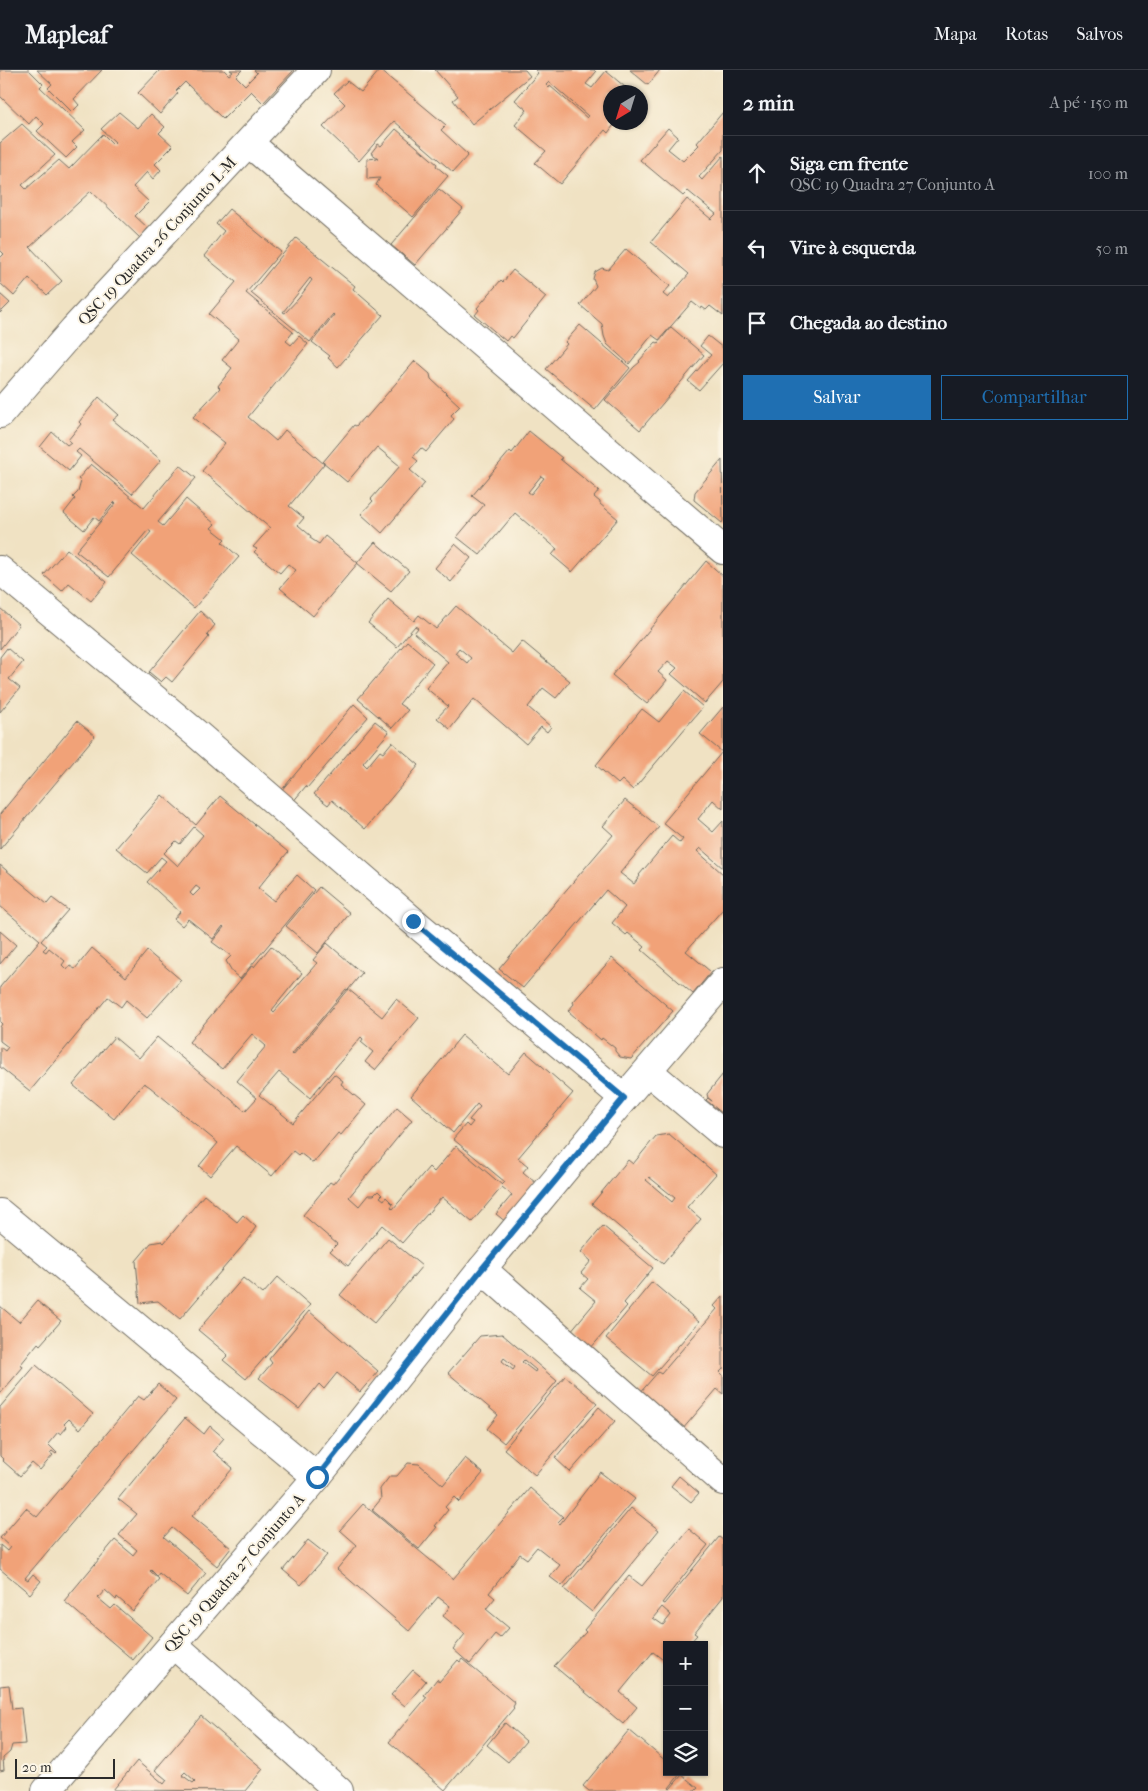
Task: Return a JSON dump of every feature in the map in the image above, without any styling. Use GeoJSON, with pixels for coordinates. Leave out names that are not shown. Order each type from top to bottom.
{"type":"FeatureCollection","features":[{"type":"Feature","properties":{"kind":"street","name":"QSC 19 Quadra 26 Conjunto L-M"},"geometry":{"type":"LineString","coordinates":[[0,414],[74,329],[316,70]]}},
{"type":"Feature","properties":{"kind":"street"},"geometry":{"type":"LineString","coordinates":[[249,143],[723,550]]}},
{"type":"Feature","properties":{"kind":"street"},"geometry":{"type":"LineString","coordinates":[[0,570],[198,734],[405,914],[624,1098]]}},
{"type":"Feature","properties":{"kind":"street","name":"QSC 19 Quadra 27 Conjunto A"},"geometry":{"type":"LineString","coordinates":[[46,1791],[317,1477],[482,1269],[723,982]]}},
{"type":"Feature","properties":{"kind":"street"},"geometry":{"type":"LineString","coordinates":[[648,1071],[723,1134]]}},
{"type":"Feature","properties":{"kind":"street"},"geometry":{"type":"LineString","coordinates":[[0,1213],[317,1477]]}},
{"type":"Feature","properties":{"kind":"street"},"geometry":{"type":"LineString","coordinates":[[482,1269],[723,1481]]}},
{"type":"Feature","properties":{"kind":"street"},"geometry":{"type":"LineString","coordinates":[[173,1644],[339,1791]]}},
{"type":"Feature","properties":{"kind":"building"},"geometry":{"type":"Polygon","coordinates":[[[0,70],[29,70],[43,84],[40,87],[85,130],[72,142],[77,147],[66,158],[37,131],[44,124],[36,116],[29,124],[0,96],[0,70]]]}},
{"type":"Feature","properties":{"kind":"building"},"geometry":{"type":"Polygon","coordinates":[[[37,70],[102,70],[74,99],[79,105],[72,112],[48,88],[52,84],[37,70]]]}},
{"type":"Feature","properties":{"kind":"building"},"geometry":{"type":"Polygon","coordinates":[[[160,70],[224,70],[229,75],[233,72],[230,70],[242,70],[236,76],[245,85],[257,73],[254,70],[294,70],[263,103],[251,91],[223,119],[185,82],[176,91],[178,93],[160,114],[138,93],[160,70]]]}},
{"type":"Feature","properties":{"kind":"building"},"geometry":{"type":"Polygon","coordinates":[[[380,70],[446,125],[441,130],[468,155],[453,172],[394,121],[359,161],[323,127],[345,104],[334,93],[347,81],[361,92],[380,70]]]}},
{"type":"Feature","properties":{"kind":"building"},"geometry":{"type":"Polygon","coordinates":[[[435,70],[525,70],[530,76],[472,124],[453,100],[458,96],[435,70]]]}},
{"type":"Feature","properties":{"kind":"building"},"geometry":{"type":"Polygon","coordinates":[[[535,70],[594,70],[596,72],[586,84],[592,88],[606,71],[623,85],[603,85],[603,130],[605,130],[560,184],[535,163],[546,151],[515,125],[527,110],[515,100],[538,73],[535,70]],[[549,82],[546,85],[549,88],[550,86],[587,118],[588,116],[549,82]]]}},
{"type":"Feature","properties":{"kind":"building"},"geometry":{"type":"Polygon","coordinates":[[[630,70],[660,70],[648,85],[630,70]]]}},
{"type":"Feature","properties":{"kind":"building"},"geometry":{"type":"Polygon","coordinates":[[[119,112],[138,128],[151,114],[165,127],[159,133],[173,146],[155,164],[161,170],[153,179],[147,172],[133,187],[149,202],[135,216],[148,228],[140,238],[91,191],[30,247],[62,281],[47,295],[29,278],[14,296],[0,283],[0,258],[4,254],[0,250],[0,143],[22,124],[55,155],[22,185],[26,189],[59,160],[69,169],[103,134],[113,144],[115,142],[101,129],[119,112]]]}},
{"type":"Feature","properties":{"kind":"building"},"geometry":{"type":"Polygon","coordinates":[[[723,112],[723,150],[699,177],[702,180],[723,156],[723,316],[710,306],[706,310],[702,307],[701,309],[692,302],[659,340],[652,335],[629,364],[607,344],[602,324],[580,305],[596,286],[593,279],[595,272],[602,268],[608,270],[626,249],[670,286],[663,294],[668,298],[689,274],[651,242],[687,199],[711,219],[716,214],[688,191],[683,196],[640,160],[668,128],[678,137],[668,149],[683,161],[699,145],[697,143],[723,112]]]}},
{"type":"Feature","properties":{"kind":"building"},"geometry":{"type":"Polygon","coordinates":[[[396,129],[437,164],[436,166],[448,176],[413,217],[376,185],[380,178],[367,179],[367,159],[378,158],[371,153],[378,144],[381,146],[396,129]]]}},
{"type":"Feature","properties":{"kind":"building"},"geometry":{"type":"Polygon","coordinates":[[[439,189],[463,209],[415,265],[391,245],[439,189]]]}},
{"type":"Feature","properties":{"kind":"building"},"geometry":{"type":"Polygon","coordinates":[[[229,209],[281,252],[246,293],[293,332],[286,341],[291,345],[299,336],[308,344],[248,417],[276,441],[285,430],[324,464],[289,506],[304,518],[298,525],[311,536],[310,538],[319,544],[325,536],[358,563],[313,616],[280,588],[296,570],[288,564],[280,573],[254,552],[257,549],[253,547],[270,528],[202,471],[225,443],[193,417],[220,388],[218,386],[232,368],[222,360],[239,339],[209,314],[236,282],[204,256],[224,231],[216,224],[229,209]]]}},
{"type":"Feature","properties":{"kind":"building"},"geometry":{"type":"Polygon","coordinates":[[[296,238],[355,286],[353,289],[383,315],[338,367],[328,358],[330,356],[312,342],[333,314],[310,342],[251,293],[296,238]],[[310,278],[283,312],[285,313],[299,298],[312,280],[310,278]]]}},
{"type":"Feature","properties":{"kind":"building"},"geometry":{"type":"Polygon","coordinates":[[[513,270],[546,297],[513,338],[510,336],[506,341],[475,315],[479,310],[477,308],[501,280],[503,282],[513,270]]]}},
{"type":"Feature","properties":{"kind":"building"},"geometry":{"type":"Polygon","coordinates":[[[0,294],[10,303],[0,313],[0,294]]]}},
{"type":"Feature","properties":{"kind":"building"},"geometry":{"type":"Polygon","coordinates":[[[580,325],[630,368],[595,410],[546,369],[580,325]]]}},
{"type":"Feature","properties":{"kind":"building"},"geometry":{"type":"Polygon","coordinates":[[[671,327],[704,355],[640,430],[605,400],[671,327]]]}},
{"type":"Feature","properties":{"kind":"building"},"geometry":{"type":"Polygon","coordinates":[[[708,336],[723,348],[723,363],[699,390],[688,381],[711,355],[700,346],[708,336]]]}},
{"type":"Feature","properties":{"kind":"building"},"geometry":{"type":"Polygon","coordinates":[[[415,361],[460,406],[451,415],[454,419],[426,452],[421,448],[413,457],[418,461],[410,470],[425,483],[382,533],[361,514],[373,501],[371,499],[400,466],[377,447],[347,482],[323,462],[354,425],[356,426],[364,417],[366,418],[415,361]]]}},
{"type":"Feature","properties":{"kind":"building"},"geometry":{"type":"Polygon","coordinates":[[[99,397],[119,415],[113,420],[161,460],[132,494],[79,449],[76,452],[81,456],[69,471],[40,447],[52,432],[67,445],[71,442],[68,440],[81,424],[79,422],[99,397]]]}},
{"type":"Feature","properties":{"kind":"building"},"geometry":{"type":"Polygon","coordinates":[[[529,431],[599,491],[594,497],[618,519],[572,572],[552,555],[557,549],[515,513],[480,555],[457,537],[484,505],[472,496],[510,451],[512,453],[529,431]],[[541,476],[528,492],[531,494],[544,478],[541,476]]]}},
{"type":"Feature","properties":{"kind":"building"},"geometry":{"type":"Polygon","coordinates":[[[722,460],[722,523],[694,500],[695,492],[722,460]]]}},
{"type":"Feature","properties":{"kind":"building"},"geometry":{"type":"Polygon","coordinates":[[[91,464],[144,508],[180,465],[196,478],[158,522],[163,526],[186,499],[215,524],[211,528],[225,539],[222,542],[239,557],[194,608],[132,555],[151,532],[148,530],[109,577],[76,551],[116,503],[111,506],[99,521],[94,517],[84,530],[64,513],[78,492],[81,481],[78,479],[91,464]]]}},
{"type":"Feature","properties":{"kind":"building"},"geometry":{"type":"Polygon","coordinates":[[[375,542],[409,571],[391,591],[357,563],[375,542]]]}},
{"type":"Feature","properties":{"kind":"building"},"geometry":{"type":"Polygon","coordinates":[[[455,544],[471,558],[451,582],[435,568],[455,544]]]}},
{"type":"Feature","properties":{"kind":"building"},"geometry":{"type":"Polygon","coordinates":[[[67,549],[107,582],[91,601],[69,583],[62,591],[44,575],[67,549]]]}},
{"type":"Feature","properties":{"kind":"building"},"geometry":{"type":"Polygon","coordinates":[[[706,561],[723,576],[723,682],[705,703],[671,674],[677,668],[668,661],[658,672],[667,680],[647,704],[612,675],[706,561]]]}},
{"type":"Feature","properties":{"kind":"building"},"geometry":{"type":"Polygon","coordinates":[[[388,599],[414,621],[419,615],[436,629],[456,606],[512,653],[522,641],[570,681],[556,698],[543,688],[528,707],[551,727],[547,732],[541,727],[526,744],[474,699],[450,729],[437,718],[448,706],[426,688],[448,662],[414,633],[418,628],[415,626],[397,647],[368,623],[388,599]],[[459,648],[455,653],[467,663],[471,658],[459,648]]]}},
{"type":"Feature","properties":{"kind":"building"},"geometry":{"type":"Polygon","coordinates":[[[0,608],[19,625],[0,649],[0,608]]]}},
{"type":"Feature","properties":{"kind":"building"},"geometry":{"type":"Polygon","coordinates":[[[200,611],[215,625],[207,635],[209,637],[172,682],[166,677],[161,682],[149,672],[200,611]]]}},
{"type":"Feature","properties":{"kind":"building"},"geometry":{"type":"Polygon","coordinates":[[[407,641],[433,663],[399,704],[408,710],[392,728],[358,699],[407,641]]]}},
{"type":"Feature","properties":{"kind":"building"},"geometry":{"type":"Polygon","coordinates":[[[7,648],[23,662],[9,679],[20,688],[0,712],[0,657],[7,648]]]}},
{"type":"Feature","properties":{"kind":"building"},"geometry":{"type":"Polygon","coordinates":[[[684,691],[703,707],[633,790],[622,780],[618,784],[596,765],[642,709],[659,722],[684,691]]]}},
{"type":"Feature","properties":{"kind":"building"},"geometry":{"type":"Polygon","coordinates":[[[354,704],[368,717],[292,803],[280,792],[354,704]]]}},
{"type":"Feature","properties":{"kind":"building"},"geometry":{"type":"Polygon","coordinates":[[[723,707],[723,809],[713,800],[698,819],[713,832],[723,821],[723,868],[700,848],[697,851],[723,874],[723,909],[686,951],[711,972],[693,994],[642,950],[645,947],[612,923],[625,907],[606,890],[523,988],[499,969],[613,835],[603,826],[625,800],[659,827],[620,873],[634,884],[639,875],[672,836],[680,843],[683,839],[663,823],[722,752],[700,734],[723,707]]]}},
{"type":"Feature","properties":{"kind":"building"},"geometry":{"type":"Polygon","coordinates":[[[77,721],[95,736],[0,849],[0,814],[77,721]]]}},
{"type":"Feature","properties":{"kind":"building"},"geometry":{"type":"Polygon","coordinates":[[[375,721],[389,732],[363,763],[367,767],[380,751],[383,753],[392,742],[419,765],[365,829],[332,800],[328,805],[314,794],[375,721]]]}},
{"type":"Feature","properties":{"kind":"building"},"geometry":{"type":"Polygon","coordinates":[[[162,795],[196,825],[220,796],[288,852],[258,888],[274,901],[297,875],[314,890],[240,979],[233,973],[226,961],[231,956],[212,942],[224,927],[213,939],[188,919],[182,926],[174,919],[180,912],[147,882],[166,861],[161,857],[147,873],[116,848],[162,795]],[[194,827],[180,844],[176,841],[164,853],[178,866],[203,835],[194,827]],[[196,886],[190,893],[193,896],[200,889],[196,886]]]}},
{"type":"Feature","properties":{"kind":"building"},"geometry":{"type":"Polygon","coordinates":[[[0,865],[47,904],[52,898],[68,910],[41,941],[47,946],[43,950],[46,952],[49,948],[65,961],[62,965],[67,970],[70,966],[75,969],[92,948],[126,977],[147,951],[181,980],[147,1018],[126,1000],[121,1007],[108,997],[30,1091],[0,1067],[0,1047],[5,1051],[8,1047],[0,1041],[0,1027],[2,1024],[0,1022],[0,987],[40,940],[0,906],[0,865]]]}},
{"type":"Feature","properties":{"kind":"building"},"geometry":{"type":"Polygon","coordinates":[[[319,887],[350,913],[318,953],[286,926],[319,887]]]}},
{"type":"Feature","properties":{"kind":"building"},"geometry":{"type":"Polygon","coordinates":[[[0,931],[16,945],[0,964],[0,931]]]}},
{"type":"Feature","properties":{"kind":"building"},"geometry":{"type":"Polygon","coordinates":[[[327,943],[362,973],[348,989],[382,1017],[396,999],[419,1018],[375,1070],[365,1062],[373,1052],[361,1042],[363,1039],[361,1037],[310,1098],[279,1072],[259,1095],[293,1123],[334,1074],[343,1081],[341,1084],[366,1105],[341,1135],[338,1133],[313,1163],[300,1153],[298,1155],[293,1151],[272,1176],[236,1146],[210,1176],[199,1166],[218,1143],[144,1083],[114,1119],[73,1085],[114,1037],[139,1058],[157,1037],[245,1111],[257,1098],[237,1081],[266,1046],[252,1034],[222,1069],[189,1042],[271,946],[302,973],[272,1010],[274,1012],[317,963],[313,960],[327,943]],[[346,989],[293,1055],[347,990],[346,989]]]}},
{"type":"Feature","properties":{"kind":"building"},"geometry":{"type":"Polygon","coordinates":[[[612,958],[673,1011],[631,1059],[620,1057],[615,1048],[602,1038],[601,1040],[568,1011],[574,1004],[573,1002],[612,958]]]}},
{"type":"Feature","properties":{"kind":"building"},"geometry":{"type":"Polygon","coordinates":[[[462,1035],[508,1074],[526,1052],[573,1093],[518,1158],[528,1166],[523,1172],[536,1183],[506,1222],[496,1214],[512,1195],[502,1187],[472,1222],[442,1197],[402,1243],[382,1225],[348,1266],[330,1251],[337,1244],[303,1215],[330,1182],[333,1184],[397,1107],[412,1120],[349,1197],[359,1206],[368,1195],[374,1195],[378,1191],[382,1195],[380,1197],[384,1200],[386,1197],[393,1204],[391,1207],[393,1209],[429,1167],[434,1172],[456,1146],[502,1185],[505,1182],[453,1139],[466,1124],[469,1127],[473,1122],[469,1120],[480,1107],[477,1104],[453,1133],[411,1096],[462,1035]]]}},
{"type":"Feature","properties":{"kind":"building"},"geometry":{"type":"Polygon","coordinates":[[[723,1074],[723,1114],[706,1100],[708,1098],[707,1094],[723,1074]]]}},
{"type":"Feature","properties":{"kind":"building"},"geometry":{"type":"Polygon","coordinates":[[[669,1134],[716,1174],[687,1207],[701,1219],[663,1264],[592,1204],[628,1160],[633,1164],[656,1136],[669,1134]],[[649,1177],[646,1180],[672,1202],[675,1198],[649,1177]]]}},
{"type":"Feature","properties":{"kind":"building"},"geometry":{"type":"Polygon","coordinates":[[[204,1195],[237,1222],[243,1215],[256,1227],[252,1235],[180,1319],[158,1301],[140,1303],[136,1261],[151,1243],[162,1241],[164,1243],[204,1195]]]}},
{"type":"Feature","properties":{"kind":"building"},"geometry":{"type":"Polygon","coordinates":[[[603,1226],[653,1268],[624,1303],[627,1306],[590,1349],[570,1332],[596,1301],[580,1288],[588,1279],[581,1273],[591,1261],[581,1252],[603,1226]]]}},
{"type":"Feature","properties":{"kind":"building"},"geometry":{"type":"Polygon","coordinates":[[[388,1238],[422,1266],[374,1323],[340,1295],[388,1238]]]}},
{"type":"Feature","properties":{"kind":"building"},"geometry":{"type":"Polygon","coordinates":[[[278,1277],[310,1305],[246,1379],[223,1360],[228,1355],[198,1330],[243,1278],[263,1294],[278,1277]]]}},
{"type":"Feature","properties":{"kind":"building"},"geometry":{"type":"Polygon","coordinates":[[[652,1282],[699,1322],[652,1376],[606,1338],[652,1282]]]}},
{"type":"Feature","properties":{"kind":"building"},"geometry":{"type":"Polygon","coordinates":[[[723,1296],[723,1369],[720,1372],[723,1375],[723,1394],[717,1389],[682,1430],[639,1394],[658,1372],[661,1374],[717,1309],[714,1306],[723,1296]]]}},
{"type":"Feature","properties":{"kind":"building"},"geometry":{"type":"Polygon","coordinates":[[[37,1301],[61,1321],[40,1345],[38,1343],[21,1364],[23,1367],[0,1394],[0,1306],[19,1322],[37,1301]]]}},
{"type":"Feature","properties":{"kind":"building"},"geometry":{"type":"Polygon","coordinates":[[[309,1311],[378,1371],[360,1392],[337,1373],[324,1389],[319,1384],[299,1409],[259,1378],[272,1363],[269,1359],[309,1311]]]}},
{"type":"Feature","properties":{"kind":"building"},"geometry":{"type":"Polygon","coordinates":[[[502,1334],[557,1381],[504,1443],[487,1429],[498,1415],[448,1373],[480,1336],[502,1334]],[[504,1358],[502,1361],[513,1370],[515,1367],[504,1358]],[[524,1360],[522,1362],[535,1372],[536,1370],[524,1360]]]}},
{"type":"Feature","properties":{"kind":"building"},"geometry":{"type":"Polygon","coordinates":[[[36,1365],[93,1414],[80,1429],[69,1419],[64,1424],[67,1427],[61,1434],[58,1432],[48,1444],[57,1453],[52,1451],[50,1453],[53,1455],[40,1470],[32,1463],[20,1476],[0,1456],[0,1407],[36,1365]]]}},
{"type":"Feature","properties":{"kind":"building"},"geometry":{"type":"Polygon","coordinates":[[[565,1376],[597,1403],[535,1475],[504,1449],[565,1376]]]}},
{"type":"Feature","properties":{"kind":"building"},"geometry":{"type":"Polygon","coordinates":[[[158,1384],[176,1400],[25,1578],[28,1580],[33,1574],[41,1581],[30,1594],[0,1569],[0,1545],[7,1551],[10,1547],[0,1538],[26,1508],[37,1517],[138,1396],[144,1400],[158,1384]]]}},
{"type":"Feature","properties":{"kind":"building"},"geometry":{"type":"Polygon","coordinates":[[[599,1407],[615,1421],[570,1472],[555,1458],[599,1407]]]}},
{"type":"Feature","properties":{"kind":"building"},"geometry":{"type":"Polygon","coordinates":[[[185,1418],[204,1434],[210,1426],[224,1438],[213,1451],[233,1468],[192,1516],[231,1548],[217,1566],[172,1528],[164,1537],[206,1573],[187,1596],[159,1573],[157,1576],[151,1570],[159,1579],[133,1611],[117,1597],[116,1600],[105,1590],[98,1598],[111,1609],[115,1605],[152,1637],[133,1660],[64,1601],[115,1540],[133,1555],[137,1550],[119,1535],[137,1514],[118,1499],[185,1418]]]}},
{"type":"Feature","properties":{"kind":"building"},"geometry":{"type":"Polygon","coordinates":[[[465,1458],[483,1473],[459,1502],[454,1497],[445,1507],[448,1510],[419,1549],[372,1510],[381,1499],[380,1489],[390,1476],[397,1476],[408,1463],[419,1464],[443,1485],[465,1458]]]}},
{"type":"Feature","properties":{"kind":"building"},"geometry":{"type":"Polygon","coordinates":[[[600,1472],[635,1499],[562,1586],[550,1577],[560,1565],[537,1547],[527,1559],[520,1554],[489,1593],[495,1598],[486,1609],[509,1628],[500,1638],[495,1634],[470,1664],[453,1649],[465,1634],[443,1616],[450,1606],[438,1597],[409,1631],[337,1569],[357,1545],[340,1530],[363,1504],[453,1579],[530,1488],[563,1517],[558,1522],[560,1524],[600,1472]]]}},
{"type":"Feature","properties":{"kind":"building"},"geometry":{"type":"Polygon","coordinates":[[[679,1476],[699,1493],[691,1502],[671,1486],[679,1476]]]}},
{"type":"Feature","properties":{"kind":"building"},"geometry":{"type":"Polygon","coordinates":[[[631,1508],[659,1530],[592,1612],[564,1589],[631,1508]]]}},
{"type":"Feature","properties":{"kind":"building"},"geometry":{"type":"Polygon","coordinates":[[[689,1529],[708,1545],[662,1603],[664,1604],[719,1537],[723,1540],[723,1597],[694,1633],[697,1635],[692,1641],[663,1641],[663,1660],[653,1652],[620,1692],[637,1707],[623,1724],[554,1666],[586,1632],[584,1630],[629,1576],[642,1586],[689,1529]],[[662,1607],[653,1618],[663,1625],[671,1615],[662,1607]]]}},
{"type":"Feature","properties":{"kind":"building"},"geometry":{"type":"Polygon","coordinates":[[[308,1540],[327,1555],[301,1585],[283,1570],[308,1540]]]}},
{"type":"Feature","properties":{"kind":"building"},"geometry":{"type":"Polygon","coordinates":[[[462,1659],[515,1703],[514,1708],[445,1790],[389,1742],[427,1697],[424,1695],[437,1679],[439,1682],[458,1660],[460,1662],[462,1659]]]}},
{"type":"Feature","properties":{"kind":"building"},"geometry":{"type":"Polygon","coordinates":[[[413,1670],[426,1681],[405,1706],[391,1695],[413,1670]]]}},
{"type":"Feature","properties":{"kind":"building"},"geometry":{"type":"Polygon","coordinates":[[[9,1685],[12,1709],[21,1708],[25,1744],[12,1745],[10,1752],[3,1758],[4,1770],[0,1771],[0,1686],[9,1685]]]}},
{"type":"Feature","properties":{"kind":"building"},"geometry":{"type":"Polygon","coordinates":[[[201,1716],[263,1769],[245,1791],[113,1790],[137,1761],[164,1784],[167,1780],[155,1770],[201,1716]],[[185,1772],[182,1775],[193,1783],[195,1781],[185,1772]]]}},
{"type":"Feature","properties":{"kind":"building"},"geometry":{"type":"Polygon","coordinates":[[[505,1723],[526,1741],[508,1762],[487,1745],[505,1723]]]}},
{"type":"Feature","properties":{"kind":"building"},"geometry":{"type":"Polygon","coordinates":[[[629,1730],[663,1759],[663,1776],[678,1776],[670,1789],[681,1776],[698,1788],[695,1791],[589,1791],[583,1786],[629,1730]]]}},
{"type":"Feature","properties":{"kind":"route"},"geometry":{"type":"LineString","coordinates":[[317,1477],[482,1269],[624,1098],[413,921]]}}]}
